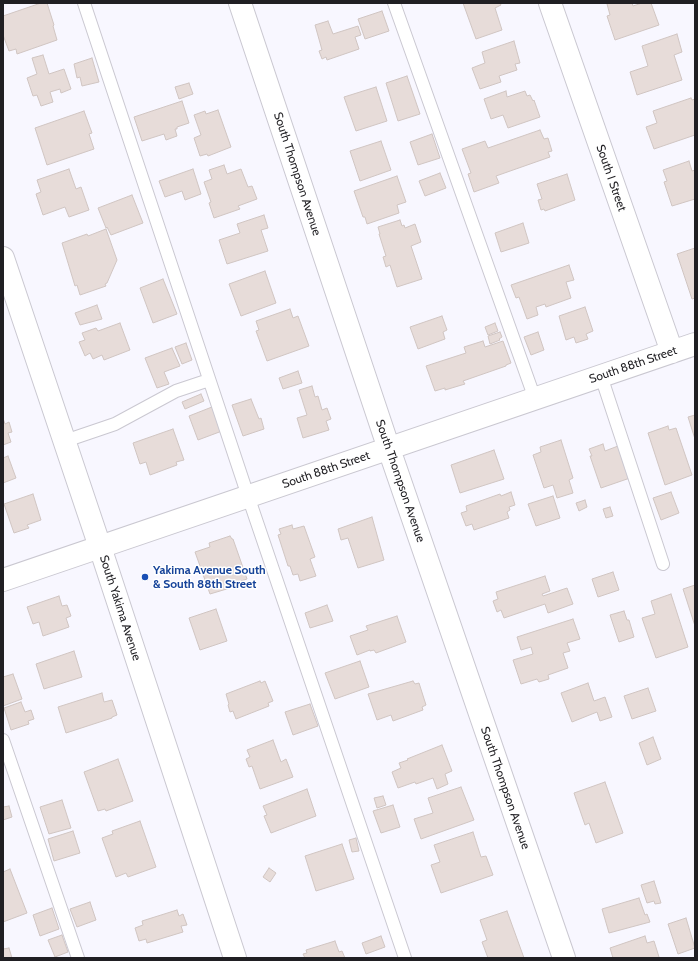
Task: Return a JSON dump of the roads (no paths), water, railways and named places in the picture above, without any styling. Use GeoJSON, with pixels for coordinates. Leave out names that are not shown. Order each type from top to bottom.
{"type":"FeatureCollection","features":[{"type":"Feature","properties":{"kind":"street","name":"South Thompson Avenue"},"geometry":{"type":"LineString","coordinates":[[240,3],[389,448],[564,958]]}},
{"type":"Feature","properties":{"kind":"street","name":"South I Street"},"geometry":{"type":"LineString","coordinates":[[550,3],[672,352]]}},
{"type":"Feature","properties":{"kind":"street","name":"South Yakima Avenue"},"geometry":{"type":"LineString","coordinates":[[3,258],[100,546],[235,958]]}},
{"type":"Feature","properties":{"kind":"street","name":"South 88th Street"},"geometry":{"type":"LineString","coordinates":[[3,580],[695,344]]}},
{"type":"Feature","properties":{"kind":"lane"},"geometry":{"type":"LineString","coordinates":[[84,3],[209,380],[405,958]]}},
{"type":"Feature","properties":{"kind":"lane"},"geometry":{"type":"LineString","coordinates":[[394,3],[535,399]]}},
{"type":"Feature","properties":{"kind":"lane"},"geometry":{"type":"LineString","coordinates":[[601,376],[663,564]]}},
{"type":"Feature","properties":{"kind":"lane"},"geometry":{"type":"LineString","coordinates":[[65,441],[115,424],[176,391],[209,380]]}},
{"type":"Feature","properties":{"kind":"lane"},"geometry":{"type":"LineString","coordinates":[[3,740],[78,958]]}},
{"type":"Feature","properties":{"kind":"place","name":"Yakima Avenue South & South 88th Street"},"geometry":{"type":"Point","coordinates":[145,577]}}]}
